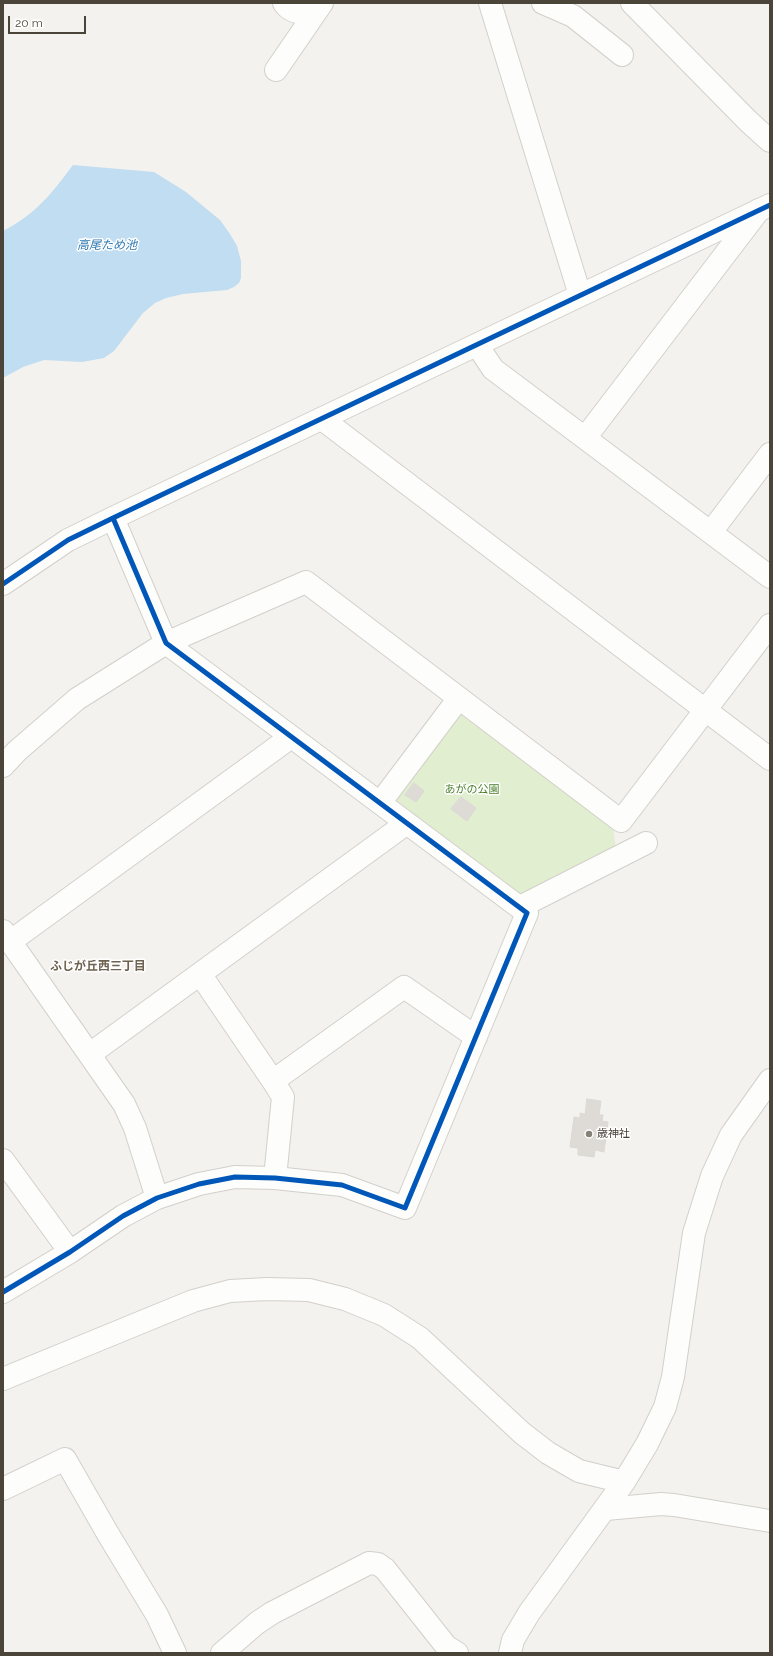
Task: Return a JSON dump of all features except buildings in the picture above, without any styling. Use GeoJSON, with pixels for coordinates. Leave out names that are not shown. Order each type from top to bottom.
{"type":"FeatureCollection","features":[{"type":"Feature","properties":{"kind":"street"},"geometry":{"type":"LineString","coordinates":[[284,3],[298,13],[306,13],[322,4]]}},
{"type":"Feature","properties":{"kind":"street"},"geometry":{"type":"LineString","coordinates":[[490,3],[580,295]]}},
{"type":"Feature","properties":{"kind":"street"},"geometry":{"type":"LineString","coordinates":[[542,3],[573,16],[622,55]]}},
{"type":"Feature","properties":{"kind":"street"},"geometry":{"type":"LineString","coordinates":[[632,3],[748,121],[770,141]]}},
{"type":"Feature","properties":{"kind":"street"},"geometry":{"type":"LineString","coordinates":[[276,70],[322,4]]}},
{"type":"Feature","properties":{"kind":"street"},"geometry":{"type":"LineString","coordinates":[[3,584],[68,540],[322,420],[765,207]]}},
{"type":"Feature","properties":{"kind":"street"},"geometry":{"type":"LineString","coordinates":[[585,438],[765,207]]}},
{"type":"Feature","properties":{"kind":"street"},"geometry":{"type":"LineString","coordinates":[[477,345],[493,368],[770,577]]}},
{"type":"Feature","properties":{"kind":"street"},"geometry":{"type":"LineString","coordinates":[[322,420],[770,758]]}},
{"type":"Feature","properties":{"kind":"street"},"geometry":{"type":"LineString","coordinates":[[711,532],[770,454]]}},
{"type":"Feature","properties":{"kind":"street"},"geometry":{"type":"LineString","coordinates":[[3,1292],[70,1252],[123,1216],[157,1198],[199,1184],[235,1177],[275,1178],[342,1185],[405,1208],[527,913],[166,643],[113,518]]}},
{"type":"Feature","properties":{"kind":"street"},"geometry":{"type":"LineString","coordinates":[[3,766],[17,751],[78,699],[166,643],[306,582],[621,821],[770,625]]}},
{"type":"Feature","properties":{"kind":"street"},"geometry":{"type":"LineString","coordinates":[[380,803],[459,698]]}},
{"type":"Feature","properties":{"kind":"street"},"geometry":{"type":"LineString","coordinates":[[157,1198],[135,1128],[124,1104],[7,936],[291,737]]}},
{"type":"Feature","properties":{"kind":"street"},"geometry":{"type":"LineString","coordinates":[[90,1054],[407,823]]}},
{"type":"Feature","properties":{"kind":"street"},"geometry":{"type":"LineString","coordinates":[[520,907],[646,843]]}},
{"type":"Feature","properties":{"kind":"street"},"geometry":{"type":"LineString","coordinates":[[200,974],[273,1081],[282,1097],[275,1178]]}},
{"type":"Feature","properties":{"kind":"street"},"geometry":{"type":"LineString","coordinates":[[273,1081],[404,987],[476,1037]]}},
{"type":"Feature","properties":{"kind":"street"},"geometry":{"type":"LineString","coordinates":[[510,1653],[513,1640],[529,1613],[606,1508],[648,1444],[664,1407],[673,1377],[694,1233],[712,1176],[731,1135],[770,1080]]}},
{"type":"Feature","properties":{"kind":"street"},"geometry":{"type":"LineString","coordinates":[[3,1160],[70,1252]]}},
{"type":"Feature","properties":{"kind":"street"},"geometry":{"type":"LineString","coordinates":[[3,1379],[193,1301],[230,1291],[267,1289],[309,1290],[345,1299],[384,1315],[420,1338],[522,1433],[548,1452],[579,1471],[624,1482]]}},
{"type":"Feature","properties":{"kind":"street"},"geometry":{"type":"LineString","coordinates":[[3,1489],[65,1459],[157,1616],[175,1653]]}},
{"type":"Feature","properties":{"kind":"street"},"geometry":{"type":"LineString","coordinates":[[606,1508],[660,1504],[674,1505],[770,1521]]}},
{"type":"Feature","properties":{"kind":"street"},"geometry":{"type":"LineString","coordinates":[[222,1653],[257,1623],[272,1613],[369,1563],[378,1564],[385,1569],[446,1646],[457,1653]]}},
{"type":"Feature","properties":{"kind":"green space","name":"あがの公園"},"geometry":{"type":"Polygon","coordinates":[[[458,712],[613,828],[616,848],[522,895],[393,799],[458,712]]]}},
{"type":"Feature","properties":{"kind":"water","name":"高尾ため池"},"geometry":{"type":"Polygon","coordinates":[[[73,165],[154,172],[186,192],[220,220],[230,234],[237,246],[241,261],[241,278],[239,283],[227,290],[183,294],[166,298],[155,303],[143,313],[114,351],[104,358],[82,362],[44,360],[23,367],[3,378],[3,231],[25,218],[34,210],[73,165]]]}},
{"type":"Feature","properties":{"kind":"cycle path"},"geometry":{"type":"LineString","coordinates":[[3,584],[68,540],[770,205]]}},
{"type":"Feature","properties":{"kind":"cycle path"},"geometry":{"type":"LineString","coordinates":[[3,1292],[70,1252],[123,1216],[157,1198],[199,1184],[235,1177],[275,1178],[342,1185],[405,1208],[527,913],[166,643],[113,518]]}},
{"type":"Feature","properties":{"kind":"place","name":"歳神社"},"geometry":{"type":"Point","coordinates":[589,1134]}},
{"type":"Feature","properties":{"kind":"district","name":"ふじが丘西三丁目"},"geometry":{"type":"Point","coordinates":[98,966]}}]}
